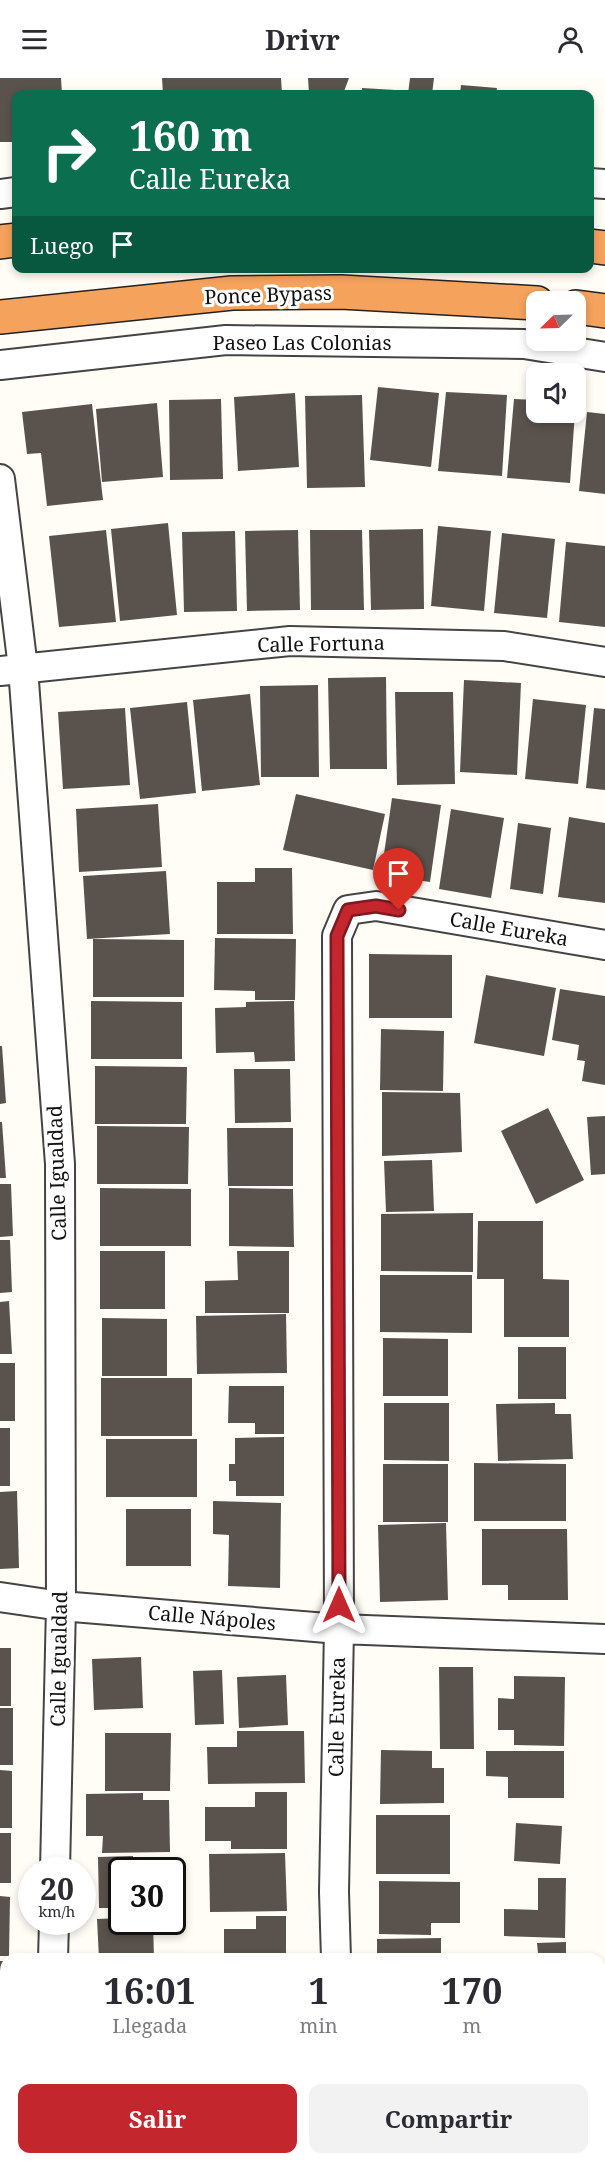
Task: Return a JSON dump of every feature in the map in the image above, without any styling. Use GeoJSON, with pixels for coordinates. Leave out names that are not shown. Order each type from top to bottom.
{"type":"FeatureCollection","features":[{"type":"Feature","properties":{"kind":"highway","name":"Ponce Bypass"},"geometry":{"type":"LineString","coordinates":[[0,317],[232,293],[341,292],[526,302]]}},
{"type":"Feature","properties":{"kind":"highway"},"geometry":{"type":"LineString","coordinates":[[586,308],[605,311]]}},
{"type":"Feature","properties":{"kind":"street","name":"Paseo Las Colonias"},"geometry":{"type":"LineString","coordinates":[[0,365],[226,340],[524,344],[605,357]]}},
{"type":"Feature","properties":{"kind":"street","name":"Calle Igualdad"},"geometry":{"type":"LineString","coordinates":[[0,479],[11,670],[60,1164],[61,1606],[55,1857]]}},
{"type":"Feature","properties":{"kind":"street","name":"Calle Fortuna"},"geometry":{"type":"LineString","coordinates":[[11,670],[290,641],[504,646],[605,663]]}},
{"type":"Feature","properties":{"kind":"street","name":"Calle Eureka"},"geometry":{"type":"LineString","coordinates":[[336,1953],[334,1892],[339,1629],[337,936],[348,910],[376,906],[605,945]]}},
{"type":"Feature","properties":{"kind":"street","name":"Calle Nápoles"},"geometry":{"type":"LineString","coordinates":[[0,1597],[61,1606],[339,1629],[605,1639]]}},
{"type":"Feature","properties":{"kind":"street"},"geometry":{"type":"LineString","coordinates":[[53,1953],[54,1935]]}},
{"type":"Feature","properties":{"kind":"building"},"geometry":{"type":"Polygon","coordinates":[[[0,78],[61,78],[62,90],[12,90],[12,142],[0,142],[0,78]]]}},
{"type":"Feature","properties":{"kind":"building"},"geometry":{"type":"Polygon","coordinates":[[[162,78],[281,78],[282,90],[163,90],[162,78]]]}},
{"type":"Feature","properties":{"kind":"building"},"geometry":{"type":"Polygon","coordinates":[[[308,78],[349,78],[344,90],[309,90],[308,78]]]}},
{"type":"Feature","properties":{"kind":"building"},"geometry":{"type":"Polygon","coordinates":[[[410,78],[434,78],[432,90],[408,90],[410,78]]]}},
{"type":"Feature","properties":{"kind":"building"},"geometry":{"type":"Polygon","coordinates":[[[461,85],[497,88],[497,90],[460,90],[461,85]]]}},
{"type":"Feature","properties":{"kind":"building"},"geometry":{"type":"Polygon","coordinates":[[[362,88],[395,90],[362,90],[362,88]]]}},
{"type":"Feature","properties":{"kind":"building"},"geometry":{"type":"Polygon","coordinates":[[[378,387],[439,393],[431,467],[370,460],[378,387]]]}},
{"type":"Feature","properties":{"kind":"building"},"geometry":{"type":"Polygon","coordinates":[[[446,392],[507,395],[502,476],[438,471],[446,392]]]}},
{"type":"Feature","properties":{"kind":"building"},"geometry":{"type":"Polygon","coordinates":[[[295,393],[299,467],[238,471],[234,397],[295,393]]]}},
{"type":"Feature","properties":{"kind":"building"},"geometry":{"type":"Polygon","coordinates":[[[362,395],[365,487],[307,488],[305,396],[362,395]]]}},
{"type":"Feature","properties":{"kind":"building"},"geometry":{"type":"Polygon","coordinates":[[[221,399],[223,479],[170,480],[169,400],[221,399]]]}},
{"type":"Feature","properties":{"kind":"building"},"geometry":{"type":"Polygon","coordinates":[[[514,399],[526,400],[526,423],[574,423],[570,483],[507,478],[514,399]]]}},
{"type":"Feature","properties":{"kind":"building"},"geometry":{"type":"Polygon","coordinates":[[[157,403],[163,477],[102,482],[96,409],[157,403]]]}},
{"type":"Feature","properties":{"kind":"building"},"geometry":{"type":"Polygon","coordinates":[[[92,404],[103,500],[47,506],[41,453],[27,454],[22,412],[92,404]]]}},
{"type":"Feature","properties":{"kind":"building"},"geometry":{"type":"Polygon","coordinates":[[[587,412],[605,414],[605,494],[579,491],[587,412]]]}},
{"type":"Feature","properties":{"kind":"building"},"geometry":{"type":"Polygon","coordinates":[[[168,523],[177,615],[120,621],[111,529],[168,523]]]}},
{"type":"Feature","properties":{"kind":"building"},"geometry":{"type":"Polygon","coordinates":[[[438,526],[491,531],[484,611],[431,606],[438,526]]]}},
{"type":"Feature","properties":{"kind":"building"},"geometry":{"type":"Polygon","coordinates":[[[423,529],[424,609],[371,610],[369,530],[423,529]]]}},
{"type":"Feature","properties":{"kind":"building"},"geometry":{"type":"Polygon","coordinates":[[[106,530],[116,622],[59,627],[49,536],[106,530]]]}},
{"type":"Feature","properties":{"kind":"building"},"geometry":{"type":"Polygon","coordinates":[[[298,530],[300,610],[247,611],[245,531],[298,530]]]}},
{"type":"Feature","properties":{"kind":"building"},"geometry":{"type":"Polygon","coordinates":[[[310,530],[362,530],[364,610],[311,610],[310,530]]]}},
{"type":"Feature","properties":{"kind":"building"},"geometry":{"type":"Polygon","coordinates":[[[235,531],[237,611],[184,612],[182,532],[235,531]]]}},
{"type":"Feature","properties":{"kind":"building"},"geometry":{"type":"Polygon","coordinates":[[[502,533],[555,539],[547,618],[494,613],[502,533]]]}},
{"type":"Feature","properties":{"kind":"building"},"geometry":{"type":"Polygon","coordinates":[[[566,542],[605,546],[605,627],[559,622],[566,542]]]}},
{"type":"Feature","properties":{"kind":"building"},"geometry":{"type":"Polygon","coordinates":[[[386,677],[387,769],[330,769],[328,678],[386,677]]]}},
{"type":"Feature","properties":{"kind":"building"},"geometry":{"type":"Polygon","coordinates":[[[464,680],[521,683],[517,775],[460,772],[464,680]]]}},
{"type":"Feature","properties":{"kind":"building"},"geometry":{"type":"Polygon","coordinates":[[[318,685],[319,777],[261,777],[260,686],[318,685]]]}},
{"type":"Feature","properties":{"kind":"building"},"geometry":{"type":"Polygon","coordinates":[[[395,692],[453,692],[455,784],[397,785],[395,692]]]}},
{"type":"Feature","properties":{"kind":"building"},"geometry":{"type":"Polygon","coordinates":[[[250,694],[260,785],[202,791],[193,700],[250,694]]]}},
{"type":"Feature","properties":{"kind":"building"},"geometry":{"type":"Polygon","coordinates":[[[533,699],[586,705],[578,784],[525,779],[533,699]]]}},
{"type":"Feature","properties":{"kind":"building"},"geometry":{"type":"Polygon","coordinates":[[[187,702],[196,793],[140,799],[130,708],[187,702]]]}},
{"type":"Feature","properties":{"kind":"building"},"geometry":{"type":"Polygon","coordinates":[[[125,708],[130,785],[63,789],[58,712],[125,708]]]}},
{"type":"Feature","properties":{"kind":"building"},"geometry":{"type":"Polygon","coordinates":[[[594,708],[605,709],[605,790],[586,788],[594,708]]]}},
{"type":"Feature","properties":{"kind":"building"},"geometry":{"type":"Polygon","coordinates":[[[296,794],[385,814],[373,870],[283,850],[296,794]]]}},
{"type":"Feature","properties":{"kind":"building"},"geometry":{"type":"Polygon","coordinates":[[[392,798],[441,805],[430,882],[381,875],[392,798]]]}},
{"type":"Feature","properties":{"kind":"building"},"geometry":{"type":"Polygon","coordinates":[[[158,804],[162,867],[79,872],[76,809],[158,804]]]}},
{"type":"Feature","properties":{"kind":"building"},"geometry":{"type":"Polygon","coordinates":[[[451,809],[504,818],[491,898],[439,889],[451,809]]]}},
{"type":"Feature","properties":{"kind":"building"},"geometry":{"type":"Polygon","coordinates":[[[569,817],[605,823],[605,903],[558,897],[569,817]]]}},
{"type":"Feature","properties":{"kind":"building"},"geometry":{"type":"Polygon","coordinates":[[[518,823],[551,828],[543,894],[510,889],[518,823]]]}},
{"type":"Feature","properties":{"kind":"building"},"geometry":{"type":"Polygon","coordinates":[[[255,868],[292,868],[293,934],[217,934],[217,882],[255,882],[255,868]]]}},
{"type":"Feature","properties":{"kind":"building"},"geometry":{"type":"Polygon","coordinates":[[[166,871],[170,934],[87,939],[83,876],[166,871]]]}},
{"type":"Feature","properties":{"kind":"building"},"geometry":{"type":"Polygon","coordinates":[[[215,938],[296,939],[295,1000],[255,1000],[255,991],[214,990],[215,938]]]}},
{"type":"Feature","properties":{"kind":"building"},"geometry":{"type":"Polygon","coordinates":[[[93,939],[184,940],[184,997],[93,997],[93,939]]]}},
{"type":"Feature","properties":{"kind":"building"},"geometry":{"type":"Polygon","coordinates":[[[369,954],[452,955],[452,1018],[369,1018],[369,954]]]}},
{"type":"Feature","properties":{"kind":"building"},"geometry":{"type":"Polygon","coordinates":[[[486,975],[556,988],[544,1056],[474,1043],[486,975]]]}},
{"type":"Feature","properties":{"kind":"building"},"geometry":{"type":"Polygon","coordinates":[[[560,989],[605,996],[605,1085],[582,1081],[585,1061],[577,1060],[579,1045],[552,1040],[560,989]]]}},
{"type":"Feature","properties":{"kind":"building"},"geometry":{"type":"Polygon","coordinates":[[[91,1001],[182,1002],[182,1059],[91,1059],[91,1001]]]}},
{"type":"Feature","properties":{"kind":"building"},"geometry":{"type":"Polygon","coordinates":[[[294,1001],[295,1061],[255,1062],[254,1052],[216,1053],[215,1008],[246,1007],[246,1002],[294,1001]]]}},
{"type":"Feature","properties":{"kind":"building"},"geometry":{"type":"Polygon","coordinates":[[[381,1029],[444,1031],[443,1091],[380,1090],[381,1029]]]}},
{"type":"Feature","properties":{"kind":"building"},"geometry":{"type":"Polygon","coordinates":[[[0,1046],[2,1046],[6,1103],[0,1104],[0,1046]]]}},
{"type":"Feature","properties":{"kind":"building"},"geometry":{"type":"Polygon","coordinates":[[[95,1066],[187,1067],[186,1124],[95,1124],[95,1066]]]}},
{"type":"Feature","properties":{"kind":"building"},"geometry":{"type":"Polygon","coordinates":[[[234,1069],[290,1069],[291,1122],[235,1123],[234,1069]]]}},
{"type":"Feature","properties":{"kind":"building"},"geometry":{"type":"Polygon","coordinates":[[[382,1092],[460,1093],[462,1152],[382,1156],[382,1092]]]}},
{"type":"Feature","properties":{"kind":"building"},"geometry":{"type":"Polygon","coordinates":[[[548,1108],[584,1180],[536,1204],[501,1131],[548,1108]]]}},
{"type":"Feature","properties":{"kind":"building"},"geometry":{"type":"Polygon","coordinates":[[[605,1116],[605,1174],[591,1175],[587,1117],[605,1116]]]}},
{"type":"Feature","properties":{"kind":"building"},"geometry":{"type":"Polygon","coordinates":[[[0,1122],[2,1122],[6,1178],[0,1178],[0,1122]]]}},
{"type":"Feature","properties":{"kind":"building"},"geometry":{"type":"Polygon","coordinates":[[[97,1126],[189,1127],[188,1184],[97,1184],[97,1126]]]}},
{"type":"Feature","properties":{"kind":"building"},"geometry":{"type":"Polygon","coordinates":[[[227,1128],[293,1128],[293,1186],[228,1186],[227,1128]]]}},
{"type":"Feature","properties":{"kind":"building"},"geometry":{"type":"Polygon","coordinates":[[[432,1160],[434,1211],[386,1212],[384,1161],[432,1160]]]}},
{"type":"Feature","properties":{"kind":"building"},"geometry":{"type":"Polygon","coordinates":[[[0,1184],[11,1184],[13,1236],[0,1237],[0,1184]]]}},
{"type":"Feature","properties":{"kind":"building"},"geometry":{"type":"Polygon","coordinates":[[[100,1188],[191,1189],[191,1246],[100,1246],[100,1188]]]}},
{"type":"Feature","properties":{"kind":"building"},"geometry":{"type":"Polygon","coordinates":[[[229,1188],[293,1189],[294,1247],[229,1246],[229,1188]]]}},
{"type":"Feature","properties":{"kind":"building"},"geometry":{"type":"Polygon","coordinates":[[[473,1213],[473,1272],[381,1271],[381,1214],[473,1213]]]}},
{"type":"Feature","properties":{"kind":"building"},"geometry":{"type":"Polygon","coordinates":[[[478,1221],[543,1221],[543,1279],[569,1280],[569,1337],[504,1337],[504,1279],[477,1279],[478,1221]]]}},
{"type":"Feature","properties":{"kind":"building"},"geometry":{"type":"Polygon","coordinates":[[[0,1240],[10,1240],[12,1292],[0,1293],[0,1240]]]}},
{"type":"Feature","properties":{"kind":"building"},"geometry":{"type":"Polygon","coordinates":[[[100,1251],[165,1251],[165,1309],[100,1309],[100,1251]]]}},
{"type":"Feature","properties":{"kind":"building"},"geometry":{"type":"Polygon","coordinates":[[[237,1251],[289,1251],[289,1313],[205,1313],[205,1281],[238,1280],[237,1251]]]}},
{"type":"Feature","properties":{"kind":"building"},"geometry":{"type":"Polygon","coordinates":[[[380,1275],[472,1275],[472,1333],[380,1332],[380,1275]]]}},
{"type":"Feature","properties":{"kind":"building"},"geometry":{"type":"Polygon","coordinates":[[[9,1301],[12,1354],[0,1354],[0,1302],[9,1301]]]}},
{"type":"Feature","properties":{"kind":"building"},"geometry":{"type":"Polygon","coordinates":[[[286,1314],[287,1373],[197,1374],[196,1316],[286,1314]]]}},
{"type":"Feature","properties":{"kind":"building"},"geometry":{"type":"Polygon","coordinates":[[[102,1318],[167,1319],[167,1376],[102,1376],[102,1318]]]}},
{"type":"Feature","properties":{"kind":"building"},"geometry":{"type":"Polygon","coordinates":[[[383,1338],[448,1339],[448,1396],[383,1396],[383,1338]]]}},
{"type":"Feature","properties":{"kind":"building"},"geometry":{"type":"Polygon","coordinates":[[[518,1347],[566,1347],[566,1399],[518,1399],[518,1347]]]}},
{"type":"Feature","properties":{"kind":"building"},"geometry":{"type":"Polygon","coordinates":[[[0,1363],[15,1363],[15,1421],[0,1421],[0,1363]]]}},
{"type":"Feature","properties":{"kind":"building"},"geometry":{"type":"Polygon","coordinates":[[[101,1378],[192,1378],[192,1436],[101,1436],[101,1378]]]}},
{"type":"Feature","properties":{"kind":"building"},"geometry":{"type":"Polygon","coordinates":[[[229,1386],[284,1386],[284,1434],[255,1434],[255,1423],[228,1423],[229,1386]]]}},
{"type":"Feature","properties":{"kind":"building"},"geometry":{"type":"Polygon","coordinates":[[[384,1403],[449,1403],[449,1461],[384,1460],[384,1403]]]}},
{"type":"Feature","properties":{"kind":"building"},"geometry":{"type":"Polygon","coordinates":[[[555,1403],[555,1414],[571,1414],[573,1459],[498,1461],[496,1404],[555,1403]]]}},
{"type":"Feature","properties":{"kind":"building"},"geometry":{"type":"Polygon","coordinates":[[[0,1428],[10,1428],[10,1486],[0,1486],[0,1428]]]}},
{"type":"Feature","properties":{"kind":"building"},"geometry":{"type":"Polygon","coordinates":[[[284,1437],[284,1496],[236,1496],[236,1481],[229,1481],[229,1464],[235,1464],[235,1438],[284,1437]]]}},
{"type":"Feature","properties":{"kind":"building"},"geometry":{"type":"Polygon","coordinates":[[[106,1439],[197,1439],[197,1497],[106,1497],[106,1439]]]}},
{"type":"Feature","properties":{"kind":"building"},"geometry":{"type":"Polygon","coordinates":[[[474,1463],[566,1464],[566,1521],[474,1521],[474,1463]]]}},
{"type":"Feature","properties":{"kind":"building"},"geometry":{"type":"Polygon","coordinates":[[[383,1464],[448,1464],[448,1522],[383,1522],[383,1464]]]}},
{"type":"Feature","properties":{"kind":"building"},"geometry":{"type":"Polygon","coordinates":[[[17,1491],[19,1568],[0,1569],[0,1492],[17,1491]]]}},
{"type":"Feature","properties":{"kind":"building"},"geometry":{"type":"Polygon","coordinates":[[[213,1501],[281,1503],[280,1588],[228,1586],[229,1535],[213,1534],[213,1501]]]}},
{"type":"Feature","properties":{"kind":"building"},"geometry":{"type":"Polygon","coordinates":[[[126,1509],[191,1509],[191,1566],[126,1566],[126,1509]]]}},
{"type":"Feature","properties":{"kind":"building"},"geometry":{"type":"Polygon","coordinates":[[[446,1523],[448,1600],[380,1602],[378,1525],[446,1523]]]}},
{"type":"Feature","properties":{"kind":"building"},"geometry":{"type":"Polygon","coordinates":[[[482,1529],[567,1529],[568,1600],[508,1600],[508,1585],[482,1585],[482,1529]]]}},
{"type":"Feature","properties":{"kind":"building"},"geometry":{"type":"Polygon","coordinates":[[[0,1648],[11,1648],[11,1706],[0,1706],[0,1648]]]}},
{"type":"Feature","properties":{"kind":"building"},"geometry":{"type":"Polygon","coordinates":[[[141,1657],[143,1708],[94,1710],[92,1659],[141,1657]]]}},
{"type":"Feature","properties":{"kind":"building"},"geometry":{"type":"Polygon","coordinates":[[[439,1667],[473,1667],[474,1749],[440,1749],[439,1667]]]}},
{"type":"Feature","properties":{"kind":"building"},"geometry":{"type":"Polygon","coordinates":[[[222,1670],[224,1724],[195,1725],[193,1671],[222,1670]]]}},
{"type":"Feature","properties":{"kind":"building"},"geometry":{"type":"Polygon","coordinates":[[[286,1675],[288,1725],[239,1728],[237,1677],[286,1675]]]}},
{"type":"Feature","properties":{"kind":"building"},"geometry":{"type":"Polygon","coordinates":[[[514,1676],[565,1677],[564,1746],[514,1745],[514,1730],[498,1730],[498,1698],[514,1699],[514,1676]]]}},
{"type":"Feature","properties":{"kind":"building"},"geometry":{"type":"Polygon","coordinates":[[[0,1708],[13,1708],[13,1765],[0,1765],[0,1708]]]}},
{"type":"Feature","properties":{"kind":"building"},"geometry":{"type":"Polygon","coordinates":[[[237,1731],[304,1731],[305,1783],[208,1784],[207,1747],[237,1747],[237,1731]]]}},
{"type":"Feature","properties":{"kind":"building"},"geometry":{"type":"Polygon","coordinates":[[[105,1733],[171,1733],[170,1791],[105,1791],[105,1733]]]}},
{"type":"Feature","properties":{"kind":"building"},"geometry":{"type":"Polygon","coordinates":[[[381,1750],[432,1751],[432,1768],[444,1768],[444,1803],[380,1804],[381,1750]]]}},
{"type":"Feature","properties":{"kind":"building"},"geometry":{"type":"Polygon","coordinates":[[[486,1751],[564,1751],[564,1798],[508,1798],[508,1777],[486,1776],[486,1751]]]}},
{"type":"Feature","properties":{"kind":"building"},"geometry":{"type":"Polygon","coordinates":[[[0,1770],[12,1771],[12,1828],[0,1828],[0,1770]]]}},
{"type":"Feature","properties":{"kind":"building"},"geometry":{"type":"Polygon","coordinates":[[[255,1792],[287,1792],[287,1849],[231,1849],[231,1841],[205,1841],[205,1807],[255,1807],[255,1792]]]}},
{"type":"Feature","properties":{"kind":"building"},"geometry":{"type":"Polygon","coordinates":[[[143,1793],[143,1800],[169,1800],[170,1852],[102,1853],[103,1836],[86,1836],[86,1794],[143,1793]]]}},
{"type":"Feature","properties":{"kind":"building"},"geometry":{"type":"Polygon","coordinates":[[[376,1815],[450,1815],[450,1874],[376,1874],[376,1815]]]}},
{"type":"Feature","properties":{"kind":"building"},"geometry":{"type":"Polygon","coordinates":[[[516,1823],[562,1826],[560,1864],[514,1861],[516,1823]]]}},
{"type":"Feature","properties":{"kind":"building"},"geometry":{"type":"Polygon","coordinates":[[[0,1833],[11,1833],[11,1883],[0,1883],[0,1833]]]}},
{"type":"Feature","properties":{"kind":"building"},"geometry":{"type":"Polygon","coordinates":[[[285,1853],[287,1911],[210,1912],[209,1854],[285,1853]]]}},
{"type":"Feature","properties":{"kind":"building"},"geometry":{"type":"Polygon","coordinates":[[[133,1856],[108,1857],[108,1908],[99,1908],[98,1857],[133,1856]]]}},
{"type":"Feature","properties":{"kind":"building"},"geometry":{"type":"Polygon","coordinates":[[[538,1878],[566,1878],[565,1938],[504,1936],[504,1909],[538,1910],[538,1878]]]}},
{"type":"Feature","properties":{"kind":"building"},"geometry":{"type":"Polygon","coordinates":[[[379,1881],[460,1882],[460,1923],[431,1923],[431,1935],[379,1934],[379,1881]]]}},
{"type":"Feature","properties":{"kind":"building"},"geometry":{"type":"Polygon","coordinates":[[[0,1896],[10,1897],[9,1953],[0,1953],[0,1896]]]}},
{"type":"Feature","properties":{"kind":"building"},"geometry":{"type":"Polygon","coordinates":[[[256,1916],[286,1916],[286,1953],[224,1953],[224,1929],[256,1929],[256,1916]]]}},
{"type":"Feature","properties":{"kind":"building"},"geometry":{"type":"Polygon","coordinates":[[[97,1919],[108,1919],[108,1935],[153,1935],[154,1953],[99,1953],[97,1919]]]}},
{"type":"Feature","properties":{"kind":"building"},"geometry":{"type":"Polygon","coordinates":[[[441,1938],[441,1953],[377,1953],[377,1939],[441,1938]]]}},
{"type":"Feature","properties":{"kind":"building"},"geometry":{"type":"Polygon","coordinates":[[[566,1942],[566,1953],[538,1953],[537,1943],[566,1942]]]}},
{"type":"Feature","properties":{"kind":"route"},"geometry":{"type":"LineString","coordinates":[[339,1605],[337,936],[348,910],[376,906],[399,910]]}}]}
